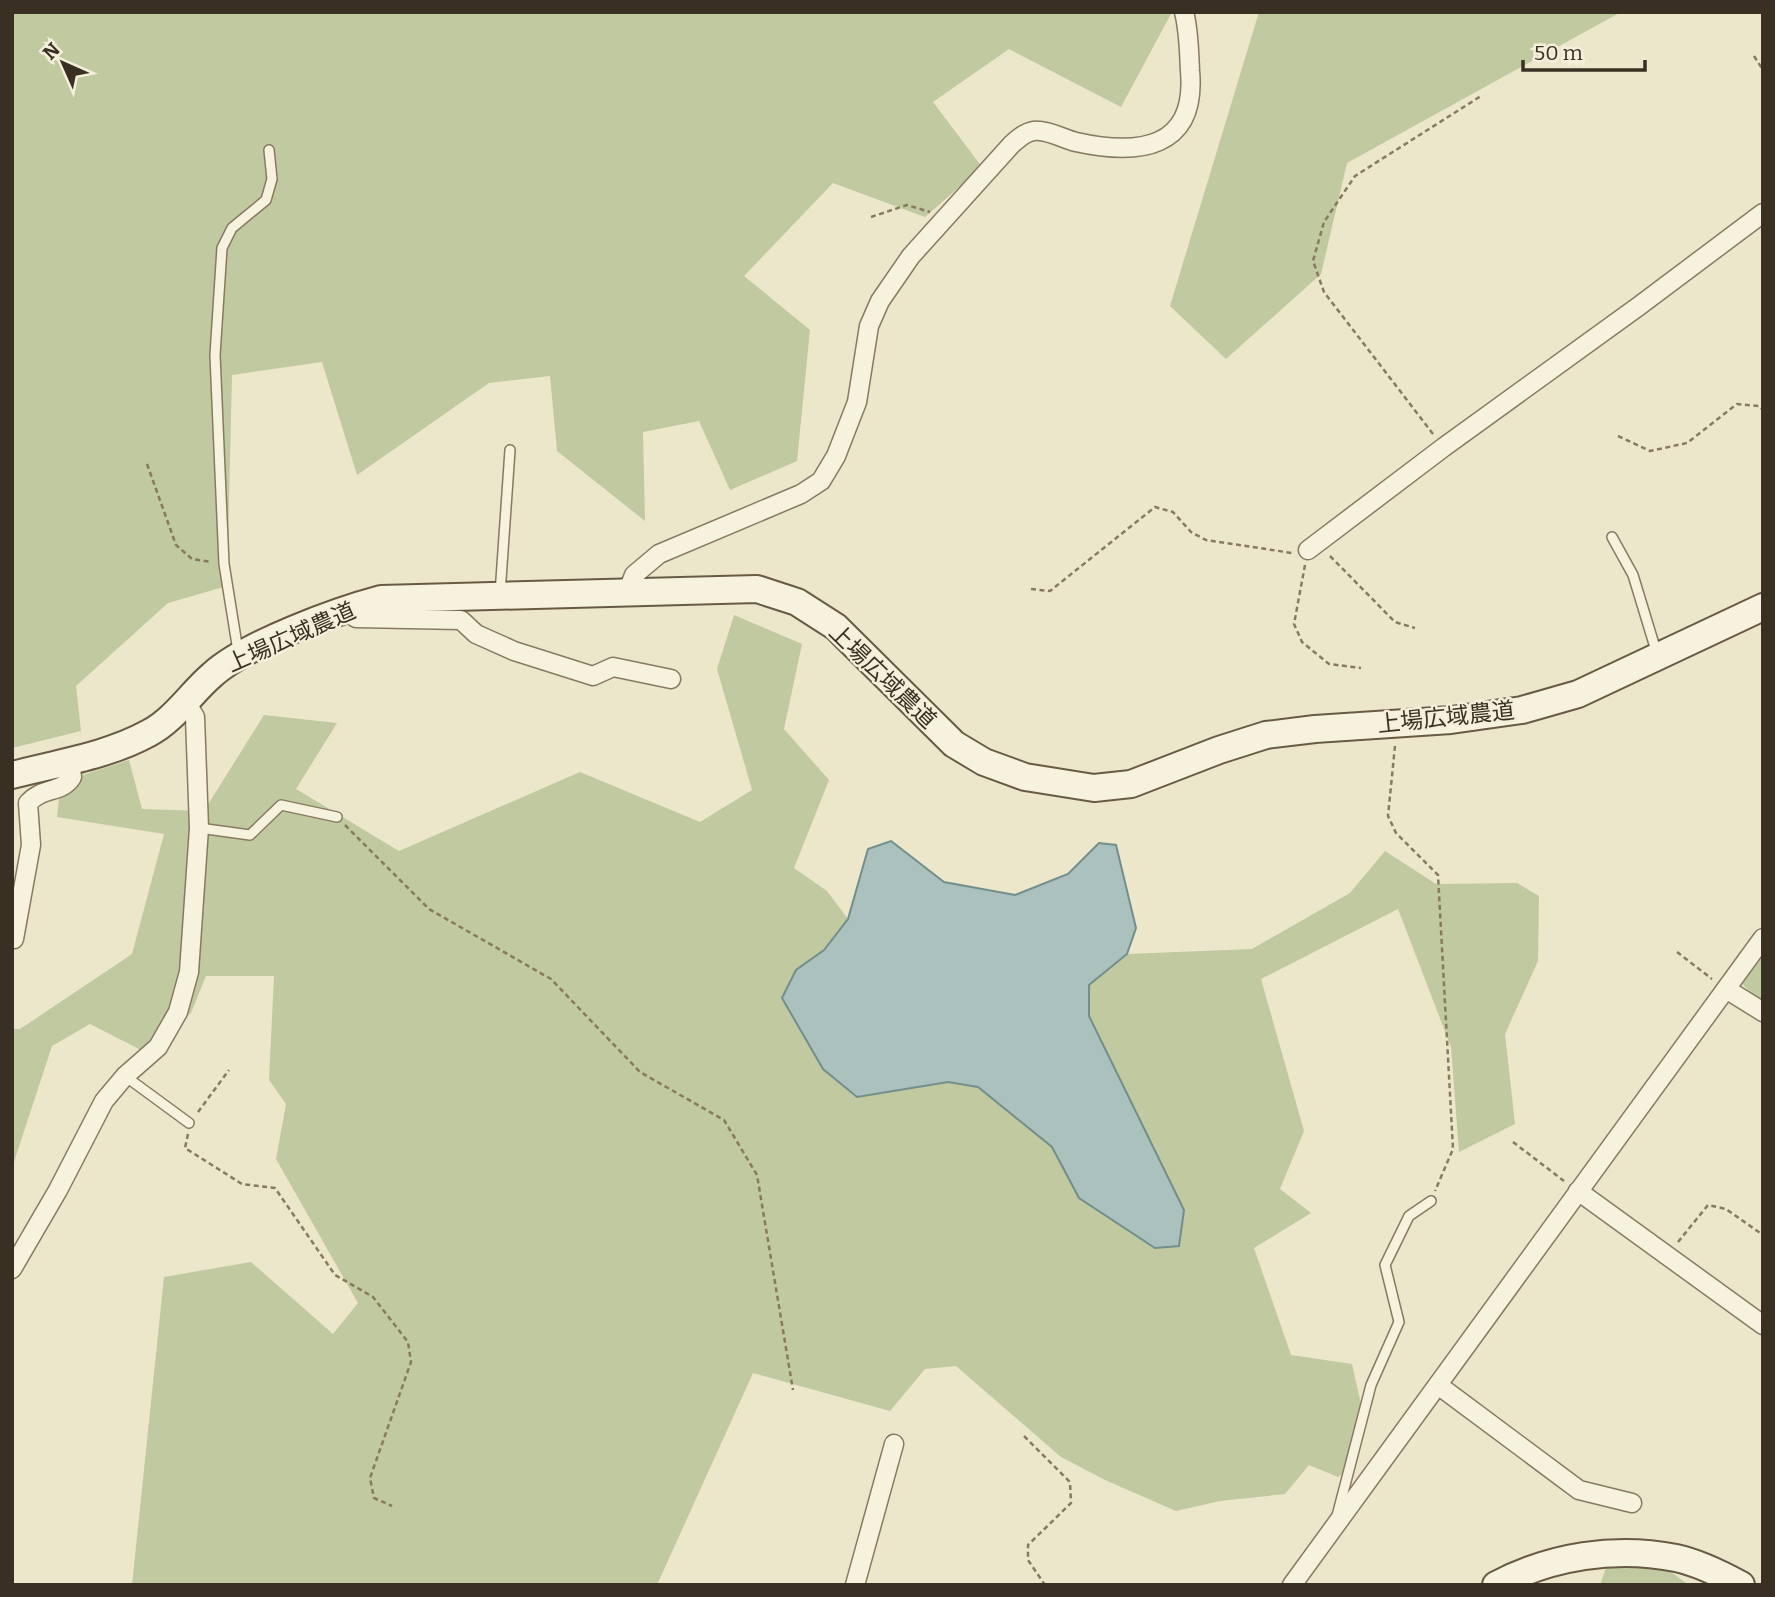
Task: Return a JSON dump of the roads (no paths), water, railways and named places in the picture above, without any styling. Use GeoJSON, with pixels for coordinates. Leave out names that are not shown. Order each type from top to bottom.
{"type":"FeatureCollection","features":[{"type":"Feature","properties":{"kind":"street"},"geometry":{"type":"LineString","coordinates":[[627,593],[634,575],[659,554],[801,494],[821,481],[836,456],[857,402],[869,326],[880,300],[911,257],[1012,144],[1027,132],[1039,130],[1078,142],[1119,147],[1158,143],[1175,132],[1185,119],[1192,94],[1184,12]]}},
{"type":"Feature","properties":{"kind":"street"},"geometry":{"type":"LineString","coordinates":[[1315,546],[1444,447],[1763,213]]}},
{"type":"Feature","properties":{"kind":"street","name":"上場広域農道"},"geometry":{"type":"LineString","coordinates":[[12,775],[115,749],[152,732],[213,673],[239,657],[344,609],[381,599],[757,589],[797,602],[836,627],[954,744],[984,762],[1025,778],[1094,788],[1131,784],[1266,735],[1451,720],[1522,710],[1578,694],[1763,607]]}},
{"type":"Feature","properties":{"kind":"street"},"geometry":{"type":"LineString","coordinates":[[344,609],[356,618],[461,620],[476,634],[514,651],[593,676],[613,667],[671,679]]}},
{"type":"Feature","properties":{"kind":"street"},"geometry":{"type":"LineString","coordinates":[[12,1269],[58,1190],[104,1101],[125,1076],[158,1047],[178,1012],[189,972],[199,828],[195,717],[186,702]]}},
{"type":"Feature","properties":{"kind":"street"},"geometry":{"type":"LineString","coordinates":[[14,939],[32,845],[28,803],[36,794],[66,785],[72,777],[70,760]]}},
{"type":"Feature","properties":{"kind":"street"},"geometry":{"type":"LineString","coordinates":[[1292,1585],[1763,938]]}},
{"type":"Feature","properties":{"kind":"street"},"geometry":{"type":"LineString","coordinates":[[1726,989],[1763,1012]]}},
{"type":"Feature","properties":{"kind":"street"},"geometry":{"type":"LineString","coordinates":[[1578,1191],[1763,1325]]}},
{"type":"Feature","properties":{"kind":"street"},"geometry":{"type":"LineString","coordinates":[[1437,1385],[1579,1490],[1632,1503]]}},
{"type":"Feature","properties":{"kind":"street"},"geometry":{"type":"LineString","coordinates":[[855,1585],[894,1444]]}},
{"type":"Feature","properties":{"kind":"street"},"geometry":{"type":"LineString","coordinates":[[1496,1585],[1521,1572],[1572,1557],[1629,1552],[1678,1559],[1716,1572],[1741,1585]]}},
{"type":"Feature","properties":{"kind":"lane"},"geometry":{"type":"LineString","coordinates":[[239,657],[224,564],[215,355],[222,248],[232,228],[265,200],[272,179],[268,150]]}},
{"type":"Feature","properties":{"kind":"lane"},"geometry":{"type":"LineString","coordinates":[[500,595],[510,450]]}},
{"type":"Feature","properties":{"kind":"lane"},"geometry":{"type":"LineString","coordinates":[[1612,537],[1633,575],[1658,656]]}},
{"type":"Feature","properties":{"kind":"lane"},"geometry":{"type":"LineString","coordinates":[[199,828],[250,835],[281,804],[337,817]]}},
{"type":"Feature","properties":{"kind":"lane"},"geometry":{"type":"LineString","coordinates":[[125,1076],[189,1123]]}},
{"type":"Feature","properties":{"kind":"lane"},"geometry":{"type":"LineString","coordinates":[[1334,1527],[1371,1385],[1399,1322],[1385,1265],[1409,1216],[1431,1201]]}},
{"type":"Feature","properties":{"kind":"water"},"geometry":{"type":"Polygon","coordinates":[[[891,841],[944,882],[1015,895],[1068,874],[1099,843],[1116,845],[1136,928],[1127,954],[1089,985],[1089,1016],[1184,1210],[1179,1246],[1155,1248],[1079,1198],[1052,1147],[978,1087],[948,1082],[857,1097],[823,1069],[782,998],[796,970],[824,950],[848,919],[868,849],[891,841]]]}}]}
